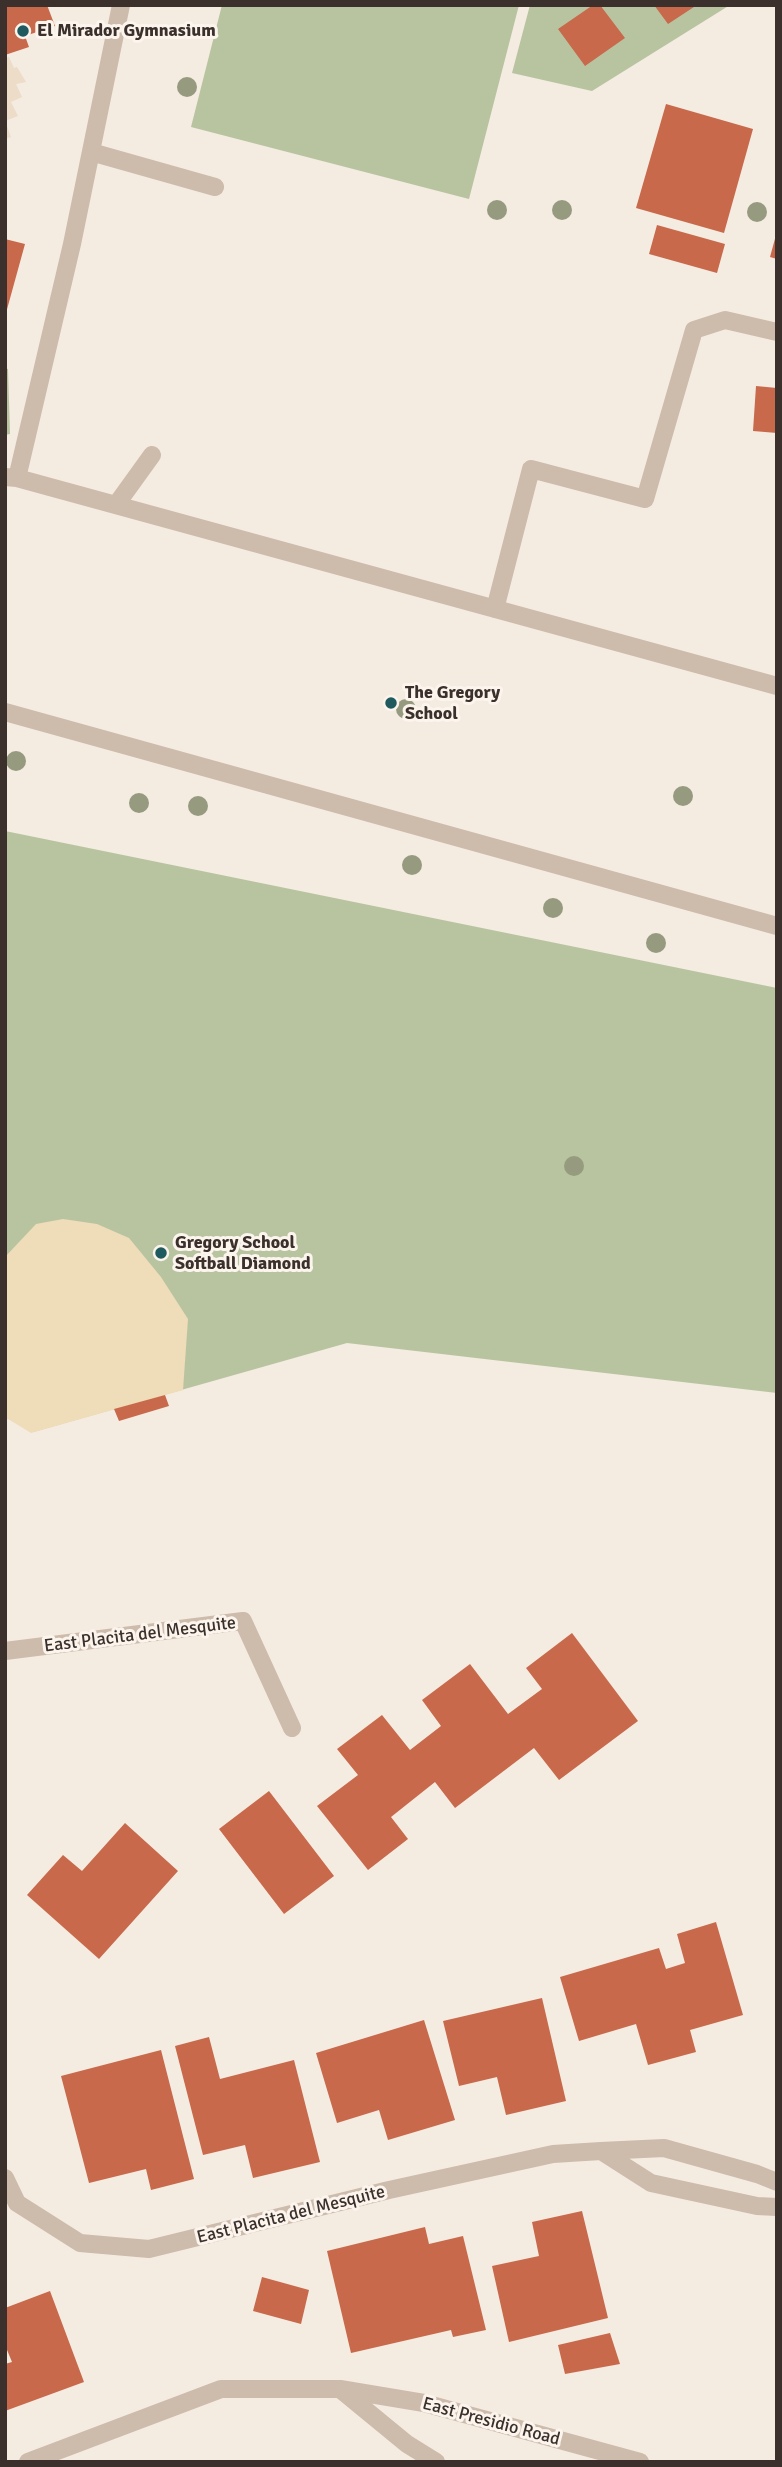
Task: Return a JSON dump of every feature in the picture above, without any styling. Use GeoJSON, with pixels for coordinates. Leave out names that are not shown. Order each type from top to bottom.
{"type":"FeatureCollection","features":[{"type":"Feature","properties":{"kind":"street"},"geometry":{"type":"LineString","coordinates":[[121,5],[72,244],[11,477],[777,686]]}},
{"type":"Feature","properties":{"kind":"street"},"geometry":{"type":"LineString","coordinates":[[91,152],[215,187]]}},
{"type":"Feature","properties":{"kind":"street"},"geometry":{"type":"LineString","coordinates":[[495,609],[531,469],[645,499],[694,330],[725,320],[777,332]]}},
{"type":"Feature","properties":{"kind":"street"},"geometry":{"type":"LineString","coordinates":[[116,505],[152,455]]}},
{"type":"Feature","properties":{"kind":"street"},"geometry":{"type":"LineString","coordinates":[[5,712],[777,926]]}},
{"type":"Feature","properties":{"kind":"street","name":"East Placita del Mesquite"},"geometry":{"type":"LineString","coordinates":[[5,1651],[243,1621],[292,1728]]}},
{"type":"Feature","properties":{"kind":"street","name":"East Placita del Mesquite"},"geometry":{"type":"LineString","coordinates":[[5,2178],[18,2203],[80,2243],[149,2249],[389,2190],[553,2154],[664,2148],[777,2182]]}},
{"type":"Feature","properties":{"kind":"street"},"geometry":{"type":"LineString","coordinates":[[601,2151],[651,2183],[757,2206],[777,2207]]}},
{"type":"Feature","properties":{"kind":"street","name":"East Presidio Road"},"geometry":{"type":"LineString","coordinates":[[28,2462],[221,2389],[340,2389],[424,2403],[640,2462]]}},
{"type":"Feature","properties":{"kind":"street"},"geometry":{"type":"LineString","coordinates":[[340,2389],[407,2444],[436,2462]]}},
{"type":"Feature","properties":{"kind":"green space"},"geometry":{"type":"Polygon","coordinates":[[[222,5],[519,5],[469,199],[191,127],[222,5]]]}},
{"type":"Feature","properties":{"kind":"green space"},"geometry":{"type":"Polygon","coordinates":[[[530,5],[730,5],[592,91],[512,73],[530,5]]]}},
{"type":"Feature","properties":{"kind":"green space"},"geometry":{"type":"Polygon","coordinates":[[[5,368],[8,369],[10,434],[5,435],[5,368]]]}},
{"type":"Feature","properties":{"kind":"green space"},"geometry":{"type":"Polygon","coordinates":[[[5,831],[777,988],[777,1393],[347,1343],[33,1432],[5,1417],[5,831]]]}},
{"type":"Feature","properties":{"kind":"sand"},"geometry":{"type":"Polygon","coordinates":[[[63,1219],[97,1224],[129,1238],[161,1277],[188,1319],[183,1390],[31,1433],[5,1417],[5,1257],[36,1224],[63,1219]]]}},
{"type":"Feature","properties":{"kind":"shaded area"},"geometry":{"type":"Polygon","coordinates":[[[9,57],[26,82],[16,84],[22,97],[11,102],[18,116],[5,121],[5,58],[9,57]]]}},
{"type":"Feature","properties":{"kind":"shaded area"},"geometry":{"type":"Polygon","coordinates":[[[5,121],[11,137],[5,139],[5,121]]]}},
{"type":"Feature","properties":{"kind":"building","name":"El Mirador Gymnasium"},"geometry":{"type":"Polygon","coordinates":[[[5,5],[47,5],[55,26],[25,36],[29,47],[5,55],[5,5]]]}},
{"type":"Feature","properties":{"kind":"building"},"geometry":{"type":"Polygon","coordinates":[[[593,5],[600,5],[625,38],[585,66],[558,29],[593,5]]]}},
{"type":"Feature","properties":{"kind":"building"},"geometry":{"type":"Polygon","coordinates":[[[654,5],[697,5],[668,24],[654,5]]]}},
{"type":"Feature","properties":{"kind":"building"},"geometry":{"type":"Polygon","coordinates":[[[666,104],[753,129],[724,233],[636,208],[666,104]]]}},
{"type":"Feature","properties":{"kind":"building"},"geometry":{"type":"Polygon","coordinates":[[[657,225],[725,244],[717,273],[649,254],[657,225]]]}},
{"type":"Feature","properties":{"kind":"building"},"geometry":{"type":"Polygon","coordinates":[[[777,235],[777,259],[770,257],[777,235]]]}},
{"type":"Feature","properties":{"kind":"building"},"geometry":{"type":"Polygon","coordinates":[[[5,239],[25,244],[6,313],[5,313],[5,239]]]}},
{"type":"Feature","properties":{"kind":"building"},"geometry":{"type":"Polygon","coordinates":[[[756,386],[777,388],[777,433],[753,431],[756,386]]]}},
{"type":"Feature","properties":{"kind":"building"},"geometry":{"type":"Polygon","coordinates":[[[165,1395],[169,1406],[119,1421],[114,1409],[165,1395]]]}},
{"type":"Feature","properties":{"kind":"building"},"geometry":{"type":"Polygon","coordinates":[[[572,1633],[638,1721],[559,1780],[534,1748],[455,1808],[435,1782],[391,1817],[408,1839],[368,1870],[317,1806],[358,1775],[337,1749],[382,1715],[410,1750],[441,1726],[422,1700],[470,1664],[508,1714],[542,1689],[526,1668],[572,1633]]]}},
{"type":"Feature","properties":{"kind":"building"},"geometry":{"type":"Polygon","coordinates":[[[269,1791],[334,1876],[284,1914],[219,1829],[269,1791]]]}},
{"type":"Feature","properties":{"kind":"building"},"geometry":{"type":"Polygon","coordinates":[[[125,1823],[178,1871],[99,1959],[27,1895],[63,1855],[82,1871],[125,1823]]]}},
{"type":"Feature","properties":{"kind":"building"},"geometry":{"type":"Polygon","coordinates":[[[716,1922],[743,2015],[690,2030],[696,2052],[648,2065],[636,2024],[579,2041],[560,1977],[659,1948],[666,1969],[685,1963],[677,1934],[716,1922]]]}},
{"type":"Feature","properties":{"kind":"building"},"geometry":{"type":"Polygon","coordinates":[[[542,1998],[566,2101],[506,2115],[497,2077],[459,2086],[443,2021],[542,1998]]]}},
{"type":"Feature","properties":{"kind":"building"},"geometry":{"type":"Polygon","coordinates":[[[424,2020],[455,2120],[388,2140],[379,2110],[337,2123],[316,2053],[424,2020]]]}},
{"type":"Feature","properties":{"kind":"building"},"geometry":{"type":"Polygon","coordinates":[[[209,2037],[220,2079],[294,2060],[320,2162],[253,2178],[245,2145],[203,2155],[175,2046],[209,2037]]]}},
{"type":"Feature","properties":{"kind":"building"},"geometry":{"type":"Polygon","coordinates":[[[161,2050],[194,2179],[151,2190],[146,2169],[89,2183],[61,2076],[161,2050]]]}},
{"type":"Feature","properties":{"kind":"building"},"geometry":{"type":"Polygon","coordinates":[[[582,2211],[608,2318],[509,2342],[492,2266],[539,2256],[532,2222],[582,2211]]]}},
{"type":"Feature","properties":{"kind":"building"},"geometry":{"type":"Polygon","coordinates":[[[425,2227],[429,2244],[463,2236],[486,2330],[453,2337],[451,2330],[351,2353],[327,2251],[425,2227]]]}},
{"type":"Feature","properties":{"kind":"building"},"geometry":{"type":"Polygon","coordinates":[[[262,2277],[309,2290],[301,2324],[253,2311],[262,2277]]]}},
{"type":"Feature","properties":{"kind":"building"},"geometry":{"type":"Polygon","coordinates":[[[50,2291],[84,2382],[5,2411],[5,2364],[12,2362],[5,2345],[5,2308],[50,2291]]]}},
{"type":"Feature","properties":{"kind":"building"},"geometry":{"type":"Polygon","coordinates":[[[610,2333],[620,2364],[565,2374],[558,2345],[610,2333]]]}},
{"type":"Feature","properties":{"kind":"place","name":"El Mirador Gymnasium"},"geometry":{"type":"Point","coordinates":[23,31]}},
{"type":"Feature","properties":{"kind":"place","name":"The Gregory School"},"geometry":{"type":"Point","coordinates":[391,703]}},
{"type":"Feature","properties":{"kind":"place","name":"Gregory School Softball Diamond"},"geometry":{"type":"Point","coordinates":[161,1253]}}]}
